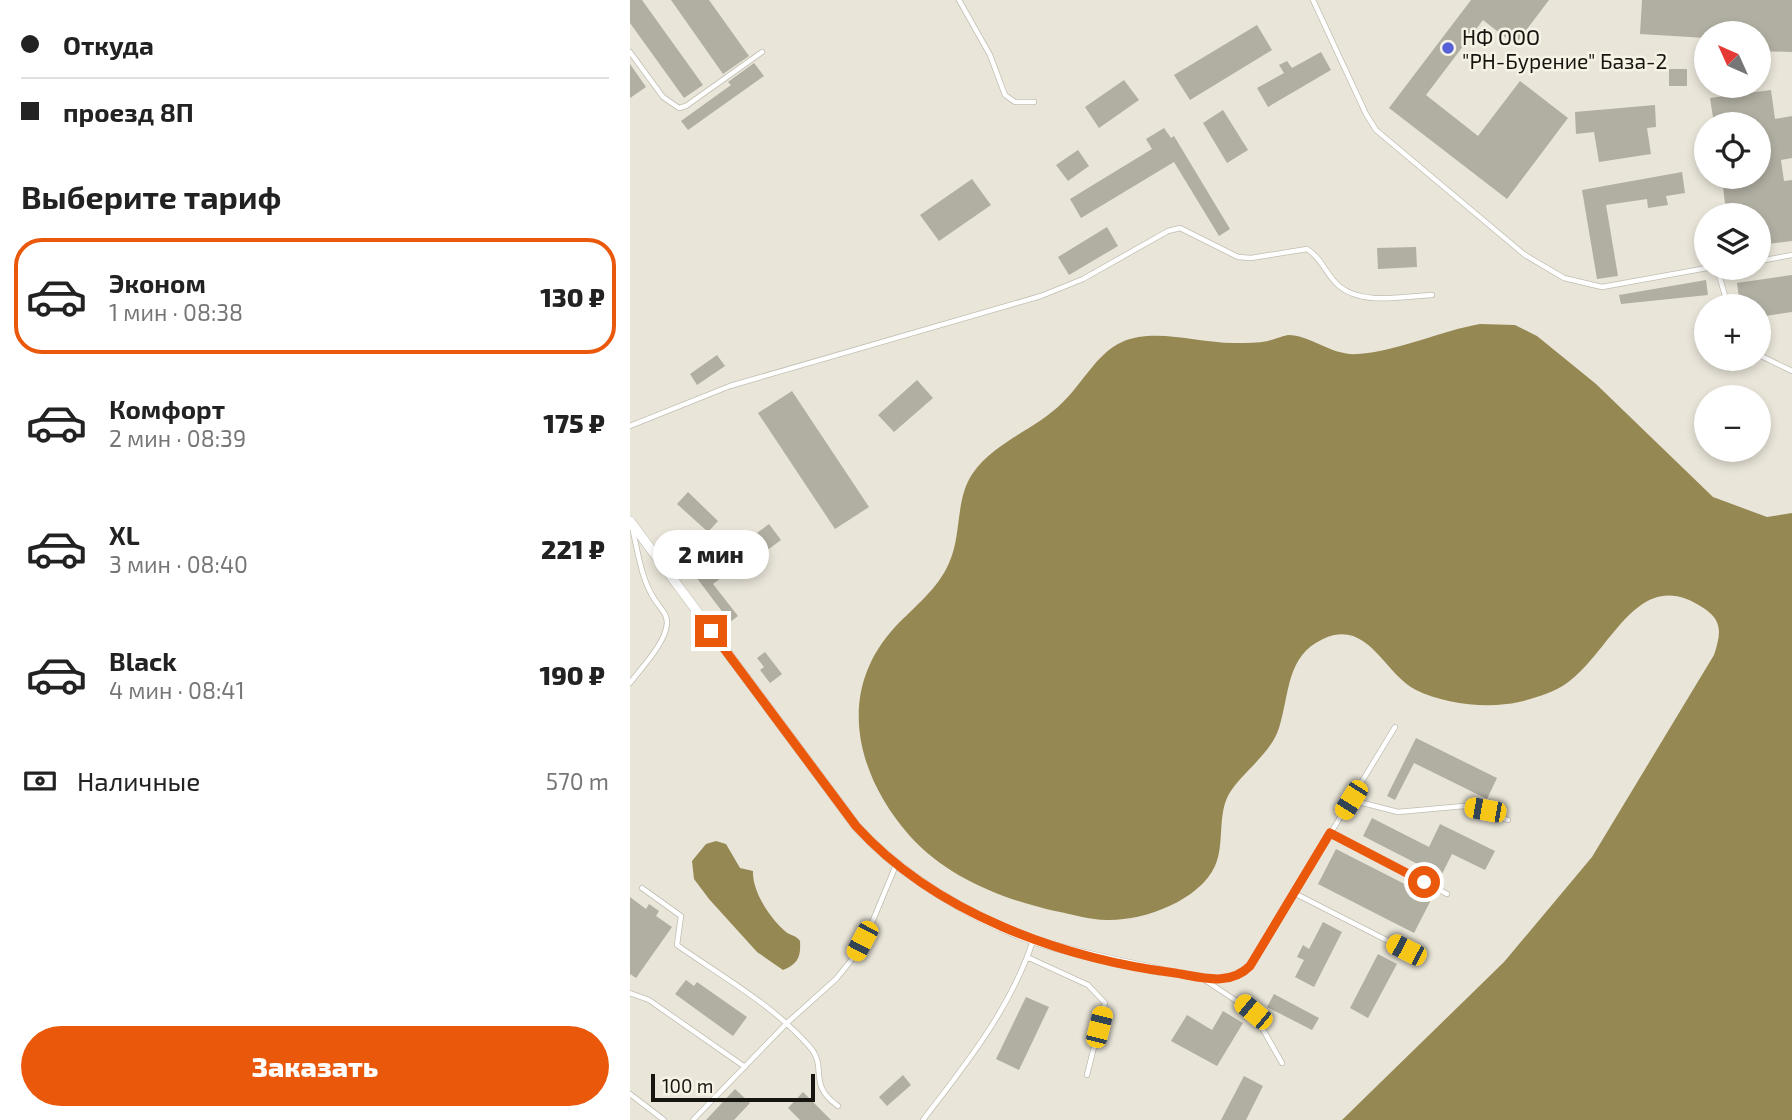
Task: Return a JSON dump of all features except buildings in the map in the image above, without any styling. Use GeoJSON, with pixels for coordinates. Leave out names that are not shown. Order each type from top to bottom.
{"type":"FeatureCollection","features":[{"type":"Feature","properties":{"kind":"street"},"geometry":{"type":"LineString","coordinates":[[631,522],[856,826],[896,865],[982,916],[1033,940],[1161,971]]}},
{"type":"Feature","properties":{"kind":"lane"},"geometry":{"type":"LineString","coordinates":[[959,0],[990,55],[1005,95],[1015,102],[1034,102]]}},
{"type":"Feature","properties":{"kind":"lane"},"geometry":{"type":"LineString","coordinates":[[1314,0],[1366,114],[1376,130],[1525,255],[1564,278],[1602,286],[1694,270]]}},
{"type":"Feature","properties":{"kind":"lane"},"geometry":{"type":"LineString","coordinates":[[630,51],[663,97],[678,108],[686,106],[762,52]]}},
{"type":"Feature","properties":{"kind":"lane"},"geometry":{"type":"LineString","coordinates":[[630,426],[730,386],[1041,296],[1083,279],[1168,231],[1180,228],[1238,257],[1251,258],[1307,248],[1316,254],[1338,286],[1363,297],[1433,295]]}},
{"type":"Feature","properties":{"kind":"lane"},"geometry":{"type":"LineString","coordinates":[[1771,259],[1792,255]]}},
{"type":"Feature","properties":{"kind":"lane"},"geometry":{"type":"LineString","coordinates":[[1771,361],[1792,371]]}},
{"type":"Feature","properties":{"kind":"lane"},"geometry":{"type":"LineString","coordinates":[[630,683],[662,637],[667,624],[664,611],[653,598],[642,571],[631,522]]}},
{"type":"Feature","properties":{"kind":"lane"},"geometry":{"type":"LineString","coordinates":[[1161,971],[1225,980],[1239,976],[1250,966],[1395,727]]}},
{"type":"Feature","properties":{"kind":"lane"},"geometry":{"type":"LineString","coordinates":[[1351,800],[1398,812],[1464,806],[1485,810],[1508,820]]}},
{"type":"Feature","properties":{"kind":"lane"},"geometry":{"type":"LineString","coordinates":[[1330,833],[1447,894]]}},
{"type":"Feature","properties":{"kind":"lane"},"geometry":{"type":"LineString","coordinates":[[693,1120],[787,1023],[829,986],[853,958],[871,925],[896,865]]}},
{"type":"Feature","properties":{"kind":"lane"},"geometry":{"type":"LineString","coordinates":[[642,888],[681,916],[677,945],[787,1023],[812,1049],[818,1065],[818,1086],[825,1097],[838,1106]]}},
{"type":"Feature","properties":{"kind":"lane"},"geometry":{"type":"LineString","coordinates":[[1294,893],[1406,950]]}},
{"type":"Feature","properties":{"kind":"lane"},"geometry":{"type":"LineString","coordinates":[[923,1120],[976,1051],[1003,1010],[1033,940]]}},
{"type":"Feature","properties":{"kind":"lane"},"geometry":{"type":"LineString","coordinates":[[1027,957],[1087,985],[1105,1003],[1087,1075]]}},
{"type":"Feature","properties":{"kind":"lane"},"geometry":{"type":"LineString","coordinates":[[1198,976],[1253,1012],[1282,1063]]}},
{"type":"Feature","properties":{"kind":"lane"},"geometry":{"type":"LineString","coordinates":[[630,993],[649,1000],[745,1066]]}},
{"type":"Feature","properties":{"kind":"lane"},"geometry":{"type":"LineString","coordinates":[[630,1094],[664,1120]]}},
{"type":"Feature","properties":{"kind":"shaded area"},"geometry":{"type":"Polygon","coordinates":[[[1480,324],[1515,325],[1537,336],[1596,384],[1713,497],[1767,517],[1792,513],[1792,1120],[1342,1120],[1504,962],[1592,857],[1714,655],[1719,636],[1718,624],[1705,609],[1682,597],[1662,596],[1644,603],[1628,616],[1567,683],[1544,695],[1507,704],[1466,704],[1427,695],[1404,682],[1364,641],[1352,636],[1339,634],[1311,646],[1302,655],[1291,677],[1275,738],[1241,778],[1225,802],[1220,848],[1215,866],[1207,878],[1183,899],[1153,913],[1137,917],[1101,920],[1055,911],[995,893],[957,874],[924,850],[909,835],[890,811],[865,759],[859,705],[865,678],[876,652],[895,627],[932,589],[949,563],[956,541],[963,494],[973,473],[993,452],[1053,411],[1113,347],[1135,338],[1149,336],[1222,343],[1256,343],[1288,335],[1305,338],[1339,352],[1358,354],[1389,349],[1480,324]]]}},
{"type":"Feature","properties":{"kind":"shaded area"},"geometry":{"type":"Polygon","coordinates":[[[716,841],[726,844],[740,868],[753,871],[755,887],[768,912],[786,932],[800,941],[798,959],[788,968],[783,970],[757,952],[694,879],[692,861],[706,844],[716,841]]]}},
{"type":"Feature","properties":{"kind":"place","name":"НФ ООО \"РН-Бурение\" База-2"},"geometry":{"type":"Point","coordinates":[1448,48]}},
{"type":"Feature","properties":{"kind":"route"},"geometry":{"type":"LineString","coordinates":[[711,631],[856,826],[882,855],[982,916],[1033,940],[1161,971],[1225,980],[1239,976],[1250,966],[1330,833],[1424,882]]}}]}
